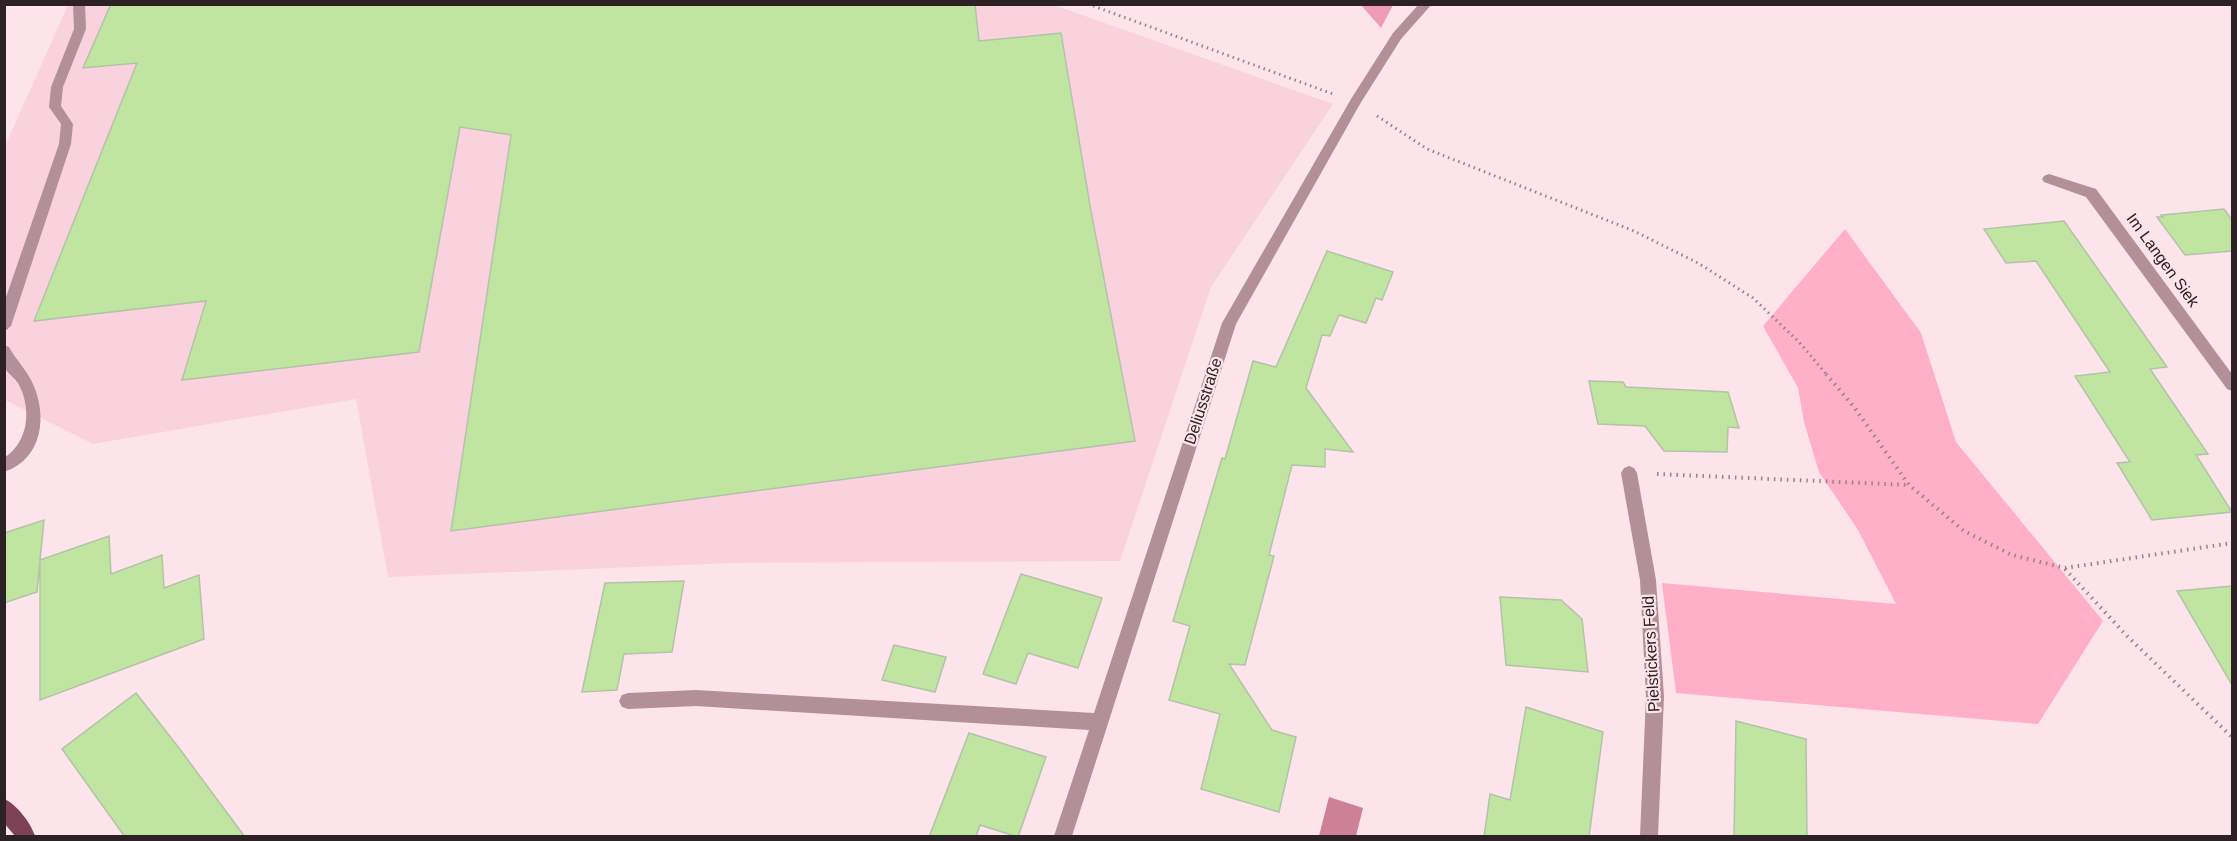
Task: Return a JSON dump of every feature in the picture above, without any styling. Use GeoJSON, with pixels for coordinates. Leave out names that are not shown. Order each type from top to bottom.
{"type":"FeatureCollection","features":[{"type":"Feature","properties":{"kind":"main road"},"geometry":{"type":"LineString","coordinates":[[4,808],[26,837]]}},
{"type":"Feature","properties":{"kind":"street"},"geometry":{"type":"LineString","coordinates":[[4,326],[65,144],[67,124],[56,107],[57,87],[80,29],[79,4]]}},
{"type":"Feature","properties":{"kind":"street","name":"Deliusstraße"},"geometry":{"type":"LineString","coordinates":[[1064,837],[1229,323],[1354,102],[1397,36],[1426,4]]}},
{"type":"Feature","properties":{"kind":"street","name":"Im Langen Siek"},"geometry":{"type":"LineString","coordinates":[[2049,179],[2091,193],[2232,385]]}},
{"type":"Feature","properties":{"kind":"street"},"geometry":{"type":"LineString","coordinates":[[4,351],[6,358],[22,377],[32,401],[32,438],[21,455],[4,466]]}},
{"type":"Feature","properties":{"kind":"street","name":"Pielstickers Feld"},"geometry":{"type":"LineString","coordinates":[[1629,473],[1648,580],[1655,696],[1649,837]]}},
{"type":"Feature","properties":{"kind":"street"},"geometry":{"type":"LineString","coordinates":[[628,701],[696,698],[1100,723]]}},
{"type":"Feature","properties":{"kind":"path"},"geometry":{"type":"LineString","coordinates":[[1088,4],[1354,102],[1427,149],[1634,231],[1698,263],[1753,298],[1800,342],[1854,407],[1909,485],[1964,531],[2012,555],[2065,568],[2232,543]]}},
{"type":"Feature","properties":{"kind":"path"},"geometry":{"type":"LineString","coordinates":[[1629,473],[1909,485]]}},
{"type":"Feature","properties":{"kind":"path"},"geometry":{"type":"LineString","coordinates":[[2065,568],[2127,636],[2232,737]]}},
{"type":"Feature","properties":{"kind":"shaded area"},"geometry":{"type":"Polygon","coordinates":[[[68,5],[1054,5],[1333,104],[1211,287],[1120,561],[733,563],[388,577],[356,399],[93,444],[5,400],[5,146],[68,5]]]}},
{"type":"Feature","properties":{"kind":"shaded area"},"geometry":{"type":"Polygon","coordinates":[[[1361,5],[1393,5],[1381,28],[1361,5]]]}},
{"type":"Feature","properties":{"kind":"shaded area"},"geometry":{"type":"Polygon","coordinates":[[[1845,229],[1921,333],[1956,442],[2103,621],[2038,724],[1676,693],[1662,583],[1896,604],[1858,530],[1819,472],[1804,422],[1798,388],[1763,326],[1845,229]]]}},
{"type":"Feature","properties":{"kind":"shaded area"},"geometry":{"type":"Polygon","coordinates":[[[1329,797],[1363,808],[1356,836],[1319,836],[1329,797]]]}},
{"type":"Feature","properties":{"kind":"building"},"geometry":{"type":"Polygon","coordinates":[[[111,4],[975,4],[979,41],[1061,33],[1091,211],[1135,441],[451,531],[511,135],[460,127],[419,352],[182,380],[206,301],[34,321],[137,63],[83,68],[111,4]]]}},
{"type":"Feature","properties":{"kind":"building"},"geometry":{"type":"Polygon","coordinates":[[[2224,209],[2232,220],[2232,251],[2185,255],[2157,217],[2163,217],[2161,215],[2224,209]]]}},
{"type":"Feature","properties":{"kind":"building"},"geometry":{"type":"Polygon","coordinates":[[[2064,221],[2167,367],[2150,369],[2208,454],[2196,455],[2232,512],[2152,520],[2117,463],[2130,462],[2075,376],[2110,372],[2036,261],[2006,263],[1984,229],[2064,221]]]}},
{"type":"Feature","properties":{"kind":"building"},"geometry":{"type":"Polygon","coordinates":[[[1327,251],[1393,272],[1382,300],[1376,298],[1366,323],[1339,315],[1330,336],[1322,335],[1306,388],[1353,452],[1325,449],[1325,467],[1292,465],[1269,555],[1274,556],[1245,665],[1229,664],[1272,730],[1296,737],[1279,812],[1201,789],[1220,714],[1169,700],[1190,626],[1173,621],[1222,458],[1225,459],[1253,361],[1276,367],[1327,251]]]}},
{"type":"Feature","properties":{"kind":"building"},"geometry":{"type":"Polygon","coordinates":[[[1589,381],[1623,382],[1626,387],[1728,392],[1739,428],[1728,427],[1727,452],[1664,451],[1645,426],[1598,424],[1589,381]]]}},
{"type":"Feature","properties":{"kind":"building"},"geometry":{"type":"Polygon","coordinates":[[[44,520],[40,560],[109,536],[111,574],[162,555],[164,588],[199,575],[204,639],[40,700],[40,561],[37,592],[4,603],[4,533],[44,520]]]}},
{"type":"Feature","properties":{"kind":"building"},"geometry":{"type":"Polygon","coordinates":[[[1021,574],[1102,598],[1078,668],[1028,653],[1016,684],[983,674],[1021,574]]]}},
{"type":"Feature","properties":{"kind":"building"},"geometry":{"type":"Polygon","coordinates":[[[684,581],[672,652],[624,654],[617,690],[582,692],[605,583],[684,581]]]}},
{"type":"Feature","properties":{"kind":"building"},"geometry":{"type":"Polygon","coordinates":[[[2232,586],[2232,685],[2177,591],[2232,586]]]}},
{"type":"Feature","properties":{"kind":"building"},"geometry":{"type":"Polygon","coordinates":[[[1500,597],[1561,600],[1582,619],[1588,672],[1506,665],[1500,597]]]}},
{"type":"Feature","properties":{"kind":"building"},"geometry":{"type":"Polygon","coordinates":[[[894,645],[946,657],[935,692],[882,680],[894,645]]]}},
{"type":"Feature","properties":{"kind":"building"},"geometry":{"type":"Polygon","coordinates":[[[136,693],[245,837],[125,837],[62,749],[136,693]]]}},
{"type":"Feature","properties":{"kind":"building"},"geometry":{"type":"Polygon","coordinates":[[[1526,707],[1603,732],[1589,837],[1484,837],[1490,794],[1510,800],[1526,707]]]}},
{"type":"Feature","properties":{"kind":"building"},"geometry":{"type":"Polygon","coordinates":[[[1736,721],[1806,739],[1807,837],[1734,837],[1736,721]]]}},
{"type":"Feature","properties":{"kind":"building"},"geometry":{"type":"Polygon","coordinates":[[[969,733],[1046,757],[1018,837],[980,825],[976,837],[929,837],[969,733]]]}}]}
